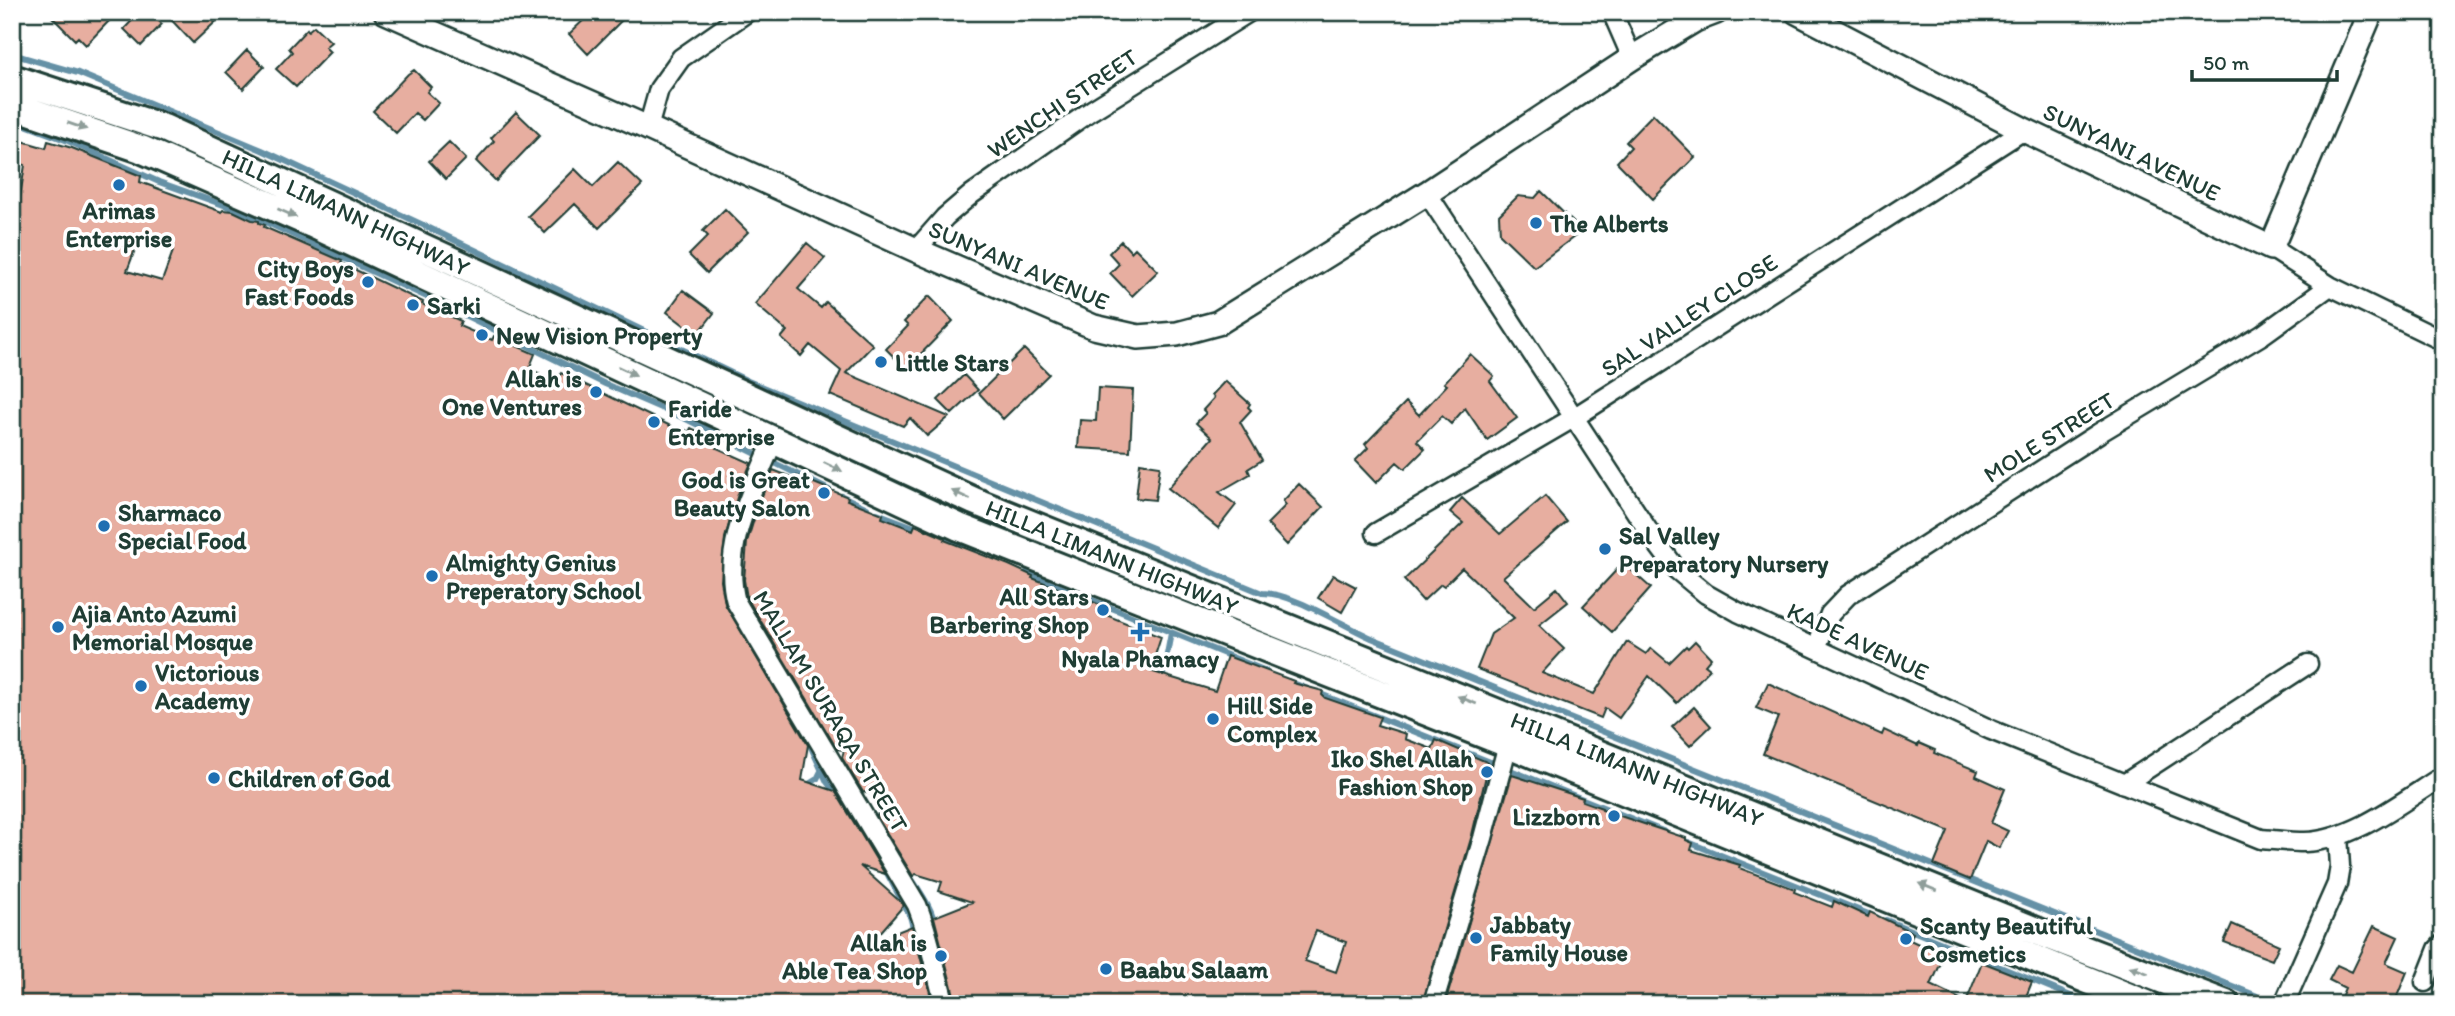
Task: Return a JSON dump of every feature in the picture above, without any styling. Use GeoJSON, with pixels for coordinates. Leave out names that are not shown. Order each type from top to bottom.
{"type":"FeatureCollection","features":[{"type":"Feature","properties":{"kind":"main road","name":"HILLA LIMANN HIGHWAY"},"geometry":{"type":"LineString","coordinates":[[12,78],[164,128],[974,501],[2044,934],[2226,1004]]}},
{"type":"Feature","properties":{"kind":"main road","name":"HILLA LIMANN HIGHWAY"},"geometry":{"type":"LineString","coordinates":[[12,105],[141,149],[312,223],[959,527],[1508,744],[2147,1004]]}},
{"type":"Feature","properties":{"kind":"street","name":"SUNYANI AVENUE"},"geometry":{"type":"LineString","coordinates":[[386,12],[1094,327],[1138,337],[1177,334],[1218,323],[1427,193],[1632,58],[1695,20],[1716,12]]}},
{"type":"Feature","properties":{"kind":"street"},"geometry":{"type":"LineString","coordinates":[[648,128],[659,89],[681,58],[747,12]]}},
{"type":"Feature","properties":{"kind":"street","name":"WENCHI STREET"},"geometry":{"type":"LineString","coordinates":[[916,250],[945,217],[972,194],[1092,110],[1249,12]]}},
{"type":"Feature","properties":{"kind":"street"},"geometry":{"type":"LineString","coordinates":[[1612,12],[1632,58]]}},
{"type":"Feature","properties":{"kind":"street","name":"SUNYANI AVENUE"},"geometry":{"type":"LineString","coordinates":[[1797,12],[2024,130],[2271,247],[2330,286],[2443,341]]}},
{"type":"Feature","properties":{"kind":"street"},"geometry":{"type":"LineString","coordinates":[[2271,247],[2371,12]]}},
{"type":"Feature","properties":{"kind":"street","name":"SAL VALLEY CLOSE"},"geometry":{"type":"LineString","coordinates":[[1376,533],[1575,417],[2024,130]]}},
{"type":"Feature","properties":{"kind":"street","name":"KADE AVENUE"},"geometry":{"type":"LineString","coordinates":[[1427,193],[1653,538],[1677,570],[1706,594],[1738,612],[1992,730],[2261,839],[2306,842],[2338,836],[2359,827],[2443,776]]}},
{"type":"Feature","properties":{"kind":"street","name":"MOLE STREET"},"geometry":{"type":"LineString","coordinates":[[1816,648],[1830,614],[1848,595],[2099,433],[2262,335],[2330,286]]}},
{"type":"Feature","properties":{"kind":"street","name":"MALLAM SURAQA STREET"},"geometry":{"type":"LineString","coordinates":[[774,439],[743,515],[731,565],[736,602],[917,905],[928,930],[931,958],[945,1004]]}},
{"type":"Feature","properties":{"kind":"street"},"geometry":{"type":"LineString","coordinates":[[2124,784],[2308,664]]}},
{"type":"Feature","properties":{"kind":"street"},"geometry":{"type":"LineString","coordinates":[[1433,1004],[1476,863],[1508,744]]}},
{"type":"Feature","properties":{"kind":"street"},"geometry":{"type":"LineString","coordinates":[[2284,1004],[2337,884],[2340,866],[2338,836]]}},
{"type":"Feature","properties":{"kind":"street"},"geometry":{"type":"LineString","coordinates":[[2425,982],[2438,949],[2443,944]]}},
{"type":"Feature","properties":{"kind":"building"},"geometry":{"type":"Polygon","coordinates":[[[47,12],[100,12],[109,21],[86,45],[78,37],[75,40],[47,12]]]}},
{"type":"Feature","properties":{"kind":"building"},"geometry":{"type":"Polygon","coordinates":[[[140,12],[149,12],[162,24],[141,46],[124,29],[140,12]]]}},
{"type":"Feature","properties":{"kind":"building"},"geometry":{"type":"Polygon","coordinates":[[[164,12],[226,12],[193,43],[164,12]]]}},
{"type":"Feature","properties":{"kind":"building"},"geometry":{"type":"Polygon","coordinates":[[[592,12],[630,12],[588,54],[569,34],[592,12]]]}},
{"type":"Feature","properties":{"kind":"building"},"geometry":{"type":"Polygon","coordinates":[[[314,26],[331,42],[325,47],[330,52],[296,87],[276,69],[292,52],[289,48],[307,29],[308,31],[314,26]]]}},
{"type":"Feature","properties":{"kind":"building"},"geometry":{"type":"Polygon","coordinates":[[[247,50],[264,67],[243,89],[226,72],[247,50]]]}},
{"type":"Feature","properties":{"kind":"building"},"geometry":{"type":"Polygon","coordinates":[[[414,70],[431,87],[427,92],[439,103],[423,120],[415,113],[396,133],[373,111],[414,70]]]}},
{"type":"Feature","properties":{"kind":"building"},"geometry":{"type":"Polygon","coordinates":[[[516,112],[540,135],[496,181],[476,161],[494,141],[491,138],[516,112]]]}},
{"type":"Feature","properties":{"kind":"building"},"geometry":{"type":"Polygon","coordinates":[[[1653,114],[1695,157],[1653,199],[1617,162],[1631,147],[1626,142],[1653,114]]]}},
{"type":"Feature","properties":{"kind":"building"},"geometry":{"type":"Polygon","coordinates":[[[12,138],[46,148],[48,141],[141,176],[140,182],[222,212],[233,211],[259,221],[264,227],[342,261],[341,263],[423,302],[422,304],[461,321],[459,326],[492,340],[494,336],[535,354],[529,369],[557,381],[561,373],[681,431],[682,428],[689,432],[691,428],[720,441],[717,448],[751,463],[738,494],[725,538],[721,581],[725,604],[808,745],[802,780],[835,791],[885,874],[860,866],[904,905],[872,942],[912,926],[933,1004],[367,1004],[350,997],[348,1004],[12,1004],[12,523],[16,512],[12,510],[12,215],[17,216],[25,165],[12,162],[12,138]],[[139,239],[127,271],[162,281],[173,251],[139,239]]]}},
{"type":"Feature","properties":{"kind":"building"},"geometry":{"type":"Polygon","coordinates":[[[449,142],[466,159],[446,179],[429,161],[449,142]]]}},
{"type":"Feature","properties":{"kind":"building"},"geometry":{"type":"Polygon","coordinates":[[[618,162],[642,185],[599,228],[575,204],[545,233],[528,216],[575,169],[593,187],[618,162]]]}},
{"type":"Feature","properties":{"kind":"building","name":"The Alberts"},"geometry":{"type":"Polygon","coordinates":[[[1541,191],[1582,231],[1534,267],[1500,234],[1499,215],[1518,196],[1535,198],[1541,191]]]}},
{"type":"Feature","properties":{"kind":"building"},"geometry":{"type":"Polygon","coordinates":[[[725,209],[748,232],[707,273],[689,255],[708,236],[703,231],[725,209]]]}},
{"type":"Feature","properties":{"kind":"building"},"geometry":{"type":"Polygon","coordinates":[[[1121,241],[1131,252],[1135,248],[1158,271],[1132,296],[1110,273],[1119,264],[1109,253],[1121,241]]]}},
{"type":"Feature","properties":{"kind":"building"},"geometry":{"type":"Polygon","coordinates":[[[807,243],[825,258],[798,289],[821,308],[826,302],[873,345],[846,373],[949,417],[927,436],[910,418],[903,426],[830,395],[841,371],[810,345],[801,356],[781,338],[787,331],[755,304],[807,243]]]}},
{"type":"Feature","properties":{"kind":"building"},"geometry":{"type":"Polygon","coordinates":[[[683,290],[714,313],[697,335],[667,312],[683,290]]]}},
{"type":"Feature","properties":{"kind":"building"},"geometry":{"type":"Polygon","coordinates":[[[929,296],[953,321],[906,369],[886,349],[908,326],[904,322],[929,296]]]}},
{"type":"Feature","properties":{"kind":"building"},"geometry":{"type":"Polygon","coordinates":[[[1024,349],[1049,374],[1003,419],[979,393],[1024,349]]]}},
{"type":"Feature","properties":{"kind":"building"},"geometry":{"type":"Polygon","coordinates":[[[1470,354],[1494,376],[1490,381],[1517,418],[1487,440],[1465,408],[1451,424],[1442,416],[1417,441],[1425,449],[1405,469],[1397,462],[1376,483],[1355,461],[1368,448],[1365,444],[1406,402],[1419,415],[1447,385],[1444,383],[1470,354]]]}},
{"type":"Feature","properties":{"kind":"building"},"geometry":{"type":"Polygon","coordinates":[[[964,375],[978,390],[952,414],[938,400],[964,375]]]}},
{"type":"Feature","properties":{"kind":"building"},"geometry":{"type":"Polygon","coordinates":[[[1225,381],[1250,404],[1248,407],[1251,410],[1240,422],[1262,460],[1248,469],[1250,474],[1219,492],[1236,505],[1218,528],[1168,488],[1212,438],[1196,423],[1206,413],[1203,410],[1214,398],[1212,395],[1225,381]]]}},
{"type":"Feature","properties":{"kind":"building"},"geometry":{"type":"Polygon","coordinates":[[[1098,388],[1133,390],[1130,451],[1078,448],[1080,420],[1096,421],[1098,388]]]}},
{"type":"Feature","properties":{"kind":"building"},"geometry":{"type":"Polygon","coordinates":[[[1140,463],[1160,466],[1155,500],[1136,498],[1140,463]]]}},
{"type":"Feature","properties":{"kind":"building"},"geometry":{"type":"Polygon","coordinates":[[[773,470],[796,479],[797,476],[883,514],[882,518],[913,530],[915,525],[945,538],[944,540],[1009,565],[1033,576],[1032,578],[1108,608],[1106,615],[1161,637],[1150,671],[1215,691],[1227,656],[1294,681],[1293,683],[1323,691],[1325,698],[1380,717],[1377,725],[1406,734],[1405,739],[1432,749],[1436,740],[1489,763],[1472,835],[1422,1004],[956,1003],[934,917],[972,902],[939,891],[942,882],[916,874],[913,876],[877,817],[883,796],[863,792],[842,758],[844,750],[837,749],[747,598],[744,580],[747,542],[773,470]],[[1316,931],[1305,961],[1336,972],[1346,942],[1316,931]]]}},
{"type":"Feature","properties":{"kind":"building"},"geometry":{"type":"Polygon","coordinates":[[[1299,484],[1323,507],[1287,545],[1267,524],[1286,505],[1283,501],[1299,484]]]}},
{"type":"Feature","properties":{"kind":"building"},"geometry":{"type":"Polygon","coordinates":[[[1545,496],[1567,522],[1503,577],[1534,607],[1557,588],[1568,602],[1539,625],[1564,649],[1542,673],[1594,694],[1627,642],[1646,654],[1651,648],[1669,663],[1695,641],[1711,658],[1705,665],[1710,669],[1677,703],[1649,676],[1619,718],[1605,708],[1601,718],[1477,669],[1491,634],[1514,618],[1462,568],[1444,586],[1441,584],[1423,601],[1404,580],[1463,523],[1450,512],[1462,498],[1500,534],[1545,496]]]}},
{"type":"Feature","properties":{"kind":"building"},"geometry":{"type":"Polygon","coordinates":[[[1623,563],[1651,588],[1612,632],[1583,606],[1623,563]]]}},
{"type":"Feature","properties":{"kind":"building"},"geometry":{"type":"Polygon","coordinates":[[[1333,575],[1356,587],[1342,612],[1318,598],[1333,575]]]}},
{"type":"Feature","properties":{"kind":"building"},"geometry":{"type":"Polygon","coordinates":[[[1768,683],[1882,735],[1884,730],[1918,746],[1919,743],[1935,750],[1934,753],[1978,771],[1976,776],[2005,789],[1991,823],[2008,831],[1999,848],[1986,841],[1970,880],[1934,865],[1948,831],[1763,754],[1778,717],[1756,708],[1768,683]]]}},
{"type":"Feature","properties":{"kind":"building"},"geometry":{"type":"Polygon","coordinates":[[[1694,707],[1711,726],[1690,746],[1672,727],[1694,707]]]}},
{"type":"Feature","properties":{"kind":"building"},"geometry":{"type":"Polygon","coordinates":[[[1512,775],[1583,798],[1582,801],[1602,810],[1686,838],[1693,843],[1691,850],[1740,865],[1739,868],[1795,889],[1794,892],[1832,907],[1834,901],[1868,917],[1870,912],[1913,933],[1910,940],[1944,956],[1931,985],[1966,1002],[1982,962],[2032,982],[2023,1004],[1445,1004],[1512,775]]]}},
{"type":"Feature","properties":{"kind":"building"},"geometry":{"type":"Polygon","coordinates":[[[2232,924],[2279,945],[2272,960],[2224,942],[2232,924]]]}},
{"type":"Feature","properties":{"kind":"building"},"geometry":{"type":"Polygon","coordinates":[[[2374,926],[2398,937],[2386,963],[2407,972],[2394,1004],[2354,1004],[2341,997],[2345,988],[2329,980],[2337,965],[2352,972],[2374,926]]]}},
{"type":"Feature","properties":{"kind":"waterway"},"geometry":{"type":"LineString","coordinates":[[12,54],[78,73],[262,150],[748,381],[1262,593],[1289,598],[1374,639],[2277,1004]]}},
{"type":"Feature","properties":{"kind":"waterway"},"geometry":{"type":"LineString","coordinates":[[12,120],[68,141],[159,182],[246,213],[605,384],[686,419],[829,490]]}},
{"type":"Feature","properties":{"kind":"waterway"},"geometry":{"type":"LineString","coordinates":[[842,496],[867,508]]}},
{"type":"Feature","properties":{"kind":"waterway"},"geometry":{"type":"LineString","coordinates":[[877,513],[919,529]]}},
{"type":"Feature","properties":{"kind":"waterway"},"geometry":{"type":"LineString","coordinates":[[12,518],[13,515],[22,518]]}},
{"type":"Feature","properties":{"kind":"waterway"},"geometry":{"type":"LineString","coordinates":[[722,561],[730,517]]}},
{"type":"Feature","properties":{"kind":"waterway"},"geometry":{"type":"LineString","coordinates":[[939,537],[974,552]]}},
{"type":"Feature","properties":{"kind":"waterway"},"geometry":{"type":"LineString","coordinates":[[1026,573],[1266,671]]}},
{"type":"Feature","properties":{"kind":"waterway"},"geometry":{"type":"LineString","coordinates":[[729,604],[738,626]]}},
{"type":"Feature","properties":{"kind":"waterway"},"geometry":{"type":"LineString","coordinates":[[1163,675],[1171,633]]}},
{"type":"Feature","properties":{"kind":"waterway"},"geometry":{"type":"LineString","coordinates":[[761,666],[790,709]]}},
{"type":"Feature","properties":{"kind":"waterway"},"geometry":{"type":"LineString","coordinates":[[1145,668],[1163,673]]}},
{"type":"Feature","properties":{"kind":"waterway"},"geometry":{"type":"LineString","coordinates":[[1288,681],[1665,832]]}},
{"type":"Feature","properties":{"kind":"waterway"},"geometry":{"type":"LineString","coordinates":[[805,734],[827,782],[854,817]]}},
{"type":"Feature","properties":{"kind":"waterway"},"geometry":{"type":"LineString","coordinates":[[1468,858],[1492,762]]}},
{"type":"Feature","properties":{"kind":"waterway"},"geometry":{"type":"LineString","coordinates":[[804,787],[817,779],[821,771]]}},
{"type":"Feature","properties":{"kind":"waterway"},"geometry":{"type":"LineString","coordinates":[[1492,837],[1504,802]]}},
{"type":"Feature","properties":{"kind":"waterway"},"geometry":{"type":"LineString","coordinates":[[1688,842],[1876,917]]}},
{"type":"Feature","properties":{"kind":"waterway"},"geometry":{"type":"LineString","coordinates":[[881,862],[910,916],[933,1004]]}},
{"type":"Feature","properties":{"kind":"waterway"},"geometry":{"type":"LineString","coordinates":[[903,866],[932,915],[936,925],[938,950]]}},
{"type":"Feature","properties":{"kind":"waterway"},"geometry":{"type":"LineString","coordinates":[[1886,920],[2090,1004]]}},
{"type":"Feature","properties":{"kind":"place","name":"Arimas Enterprise"},"geometry":{"type":"Point","coordinates":[119,185]}},
{"type":"Feature","properties":{"kind":"place","name":"The Alberts"},"geometry":{"type":"Point","coordinates":[1536,223]}},
{"type":"Feature","properties":{"kind":"place","name":"City Boys Fast Foods"},"geometry":{"type":"Point","coordinates":[368,282]}},
{"type":"Feature","properties":{"kind":"place","name":"Sarki"},"geometry":{"type":"Point","coordinates":[413,305]}},
{"type":"Feature","properties":{"kind":"place","name":"New Vision Property"},"geometry":{"type":"Point","coordinates":[482,335]}},
{"type":"Feature","properties":{"kind":"place","name":"Little Stars"},"geometry":{"type":"Point","coordinates":[881,362]}},
{"type":"Feature","properties":{"kind":"place","name":"Allah is One Ventures"},"geometry":{"type":"Point","coordinates":[596,392]}},
{"type":"Feature","properties":{"kind":"place","name":"Faride Enterprise"},"geometry":{"type":"Point","coordinates":[654,422]}},
{"type":"Feature","properties":{"kind":"place","name":"God is Great Beauty Salon"},"geometry":{"type":"Point","coordinates":[824,493]}},
{"type":"Feature","properties":{"kind":"place","name":"Sharmaco Special Food"},"geometry":{"type":"Point","coordinates":[104,526]}},
{"type":"Feature","properties":{"kind":"place","name":"Sal Valley Preparatory Nursery"},"geometry":{"type":"Point","coordinates":[1605,549]}},
{"type":"Feature","properties":{"kind":"place","name":"Almighty Genius Preperatory School"},"geometry":{"type":"Point","coordinates":[432,576]}},
{"type":"Feature","properties":{"kind":"place","name":"All Stars Barbering Shop"},"geometry":{"type":"Point","coordinates":[1103,610]}},
{"type":"Feature","properties":{"kind":"place","name":"Ajia Anto Azumi Memorial Mosque"},"geometry":{"type":"Point","coordinates":[58,627]}},
{"type":"Feature","properties":{"kind":"place","name":"Nyala Phamacy"},"geometry":{"type":"Point","coordinates":[1140,632]}},
{"type":"Feature","properties":{"kind":"place","name":"Victorious Academy"},"geometry":{"type":"Point","coordinates":[141,686]}},
{"type":"Feature","properties":{"kind":"place","name":"Hill Side Complex"},"geometry":{"type":"Point","coordinates":[1213,719]}},
{"type":"Feature","properties":{"kind":"place","name":"Iko Shel Allah Fashion Shop"},"geometry":{"type":"Point","coordinates":[1487,772]}},
{"type":"Feature","properties":{"kind":"place","name":"Children of God"},"geometry":{"type":"Point","coordinates":[214,778]}},
{"type":"Feature","properties":{"kind":"place","name":"Lizzborn"},"geometry":{"type":"Point","coordinates":[1614,816]}},
{"type":"Feature","properties":{"kind":"place","name":"Jabbaty Family House"},"geometry":{"type":"Point","coordinates":[1476,938]}},
{"type":"Feature","properties":{"kind":"place","name":"Scanty Beautiful Cosmetics"},"geometry":{"type":"Point","coordinates":[1906,939]}},
{"type":"Feature","properties":{"kind":"place","name":"Allah is Able Tea Shop"},"geometry":{"type":"Point","coordinates":[941,956]}},
{"type":"Feature","properties":{"kind":"place","name":"Baabu Salaam"},"geometry":{"type":"Point","coordinates":[1106,969]}}]}
